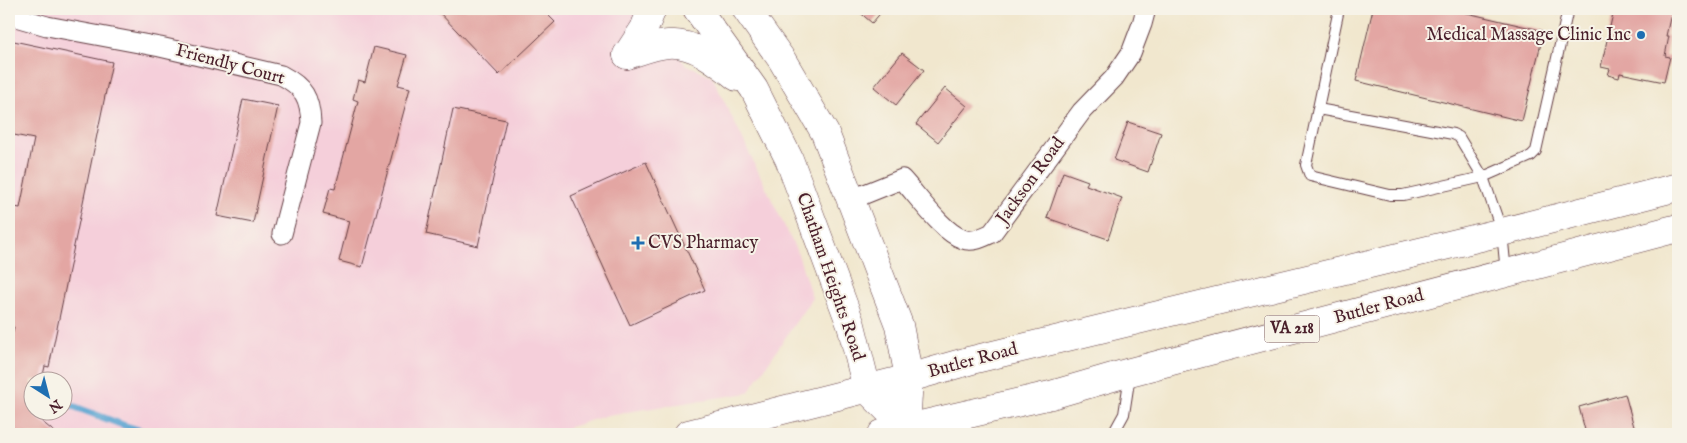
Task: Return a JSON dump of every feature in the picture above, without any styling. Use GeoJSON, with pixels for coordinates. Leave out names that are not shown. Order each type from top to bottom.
{"type":"FeatureCollection","features":[{"type":"Feature","properties":{"kind":"main road"},"geometry":{"type":"LineString","coordinates":[[652,9],[644,29],[627,56],[655,46],[669,44],[685,46],[708,56],[754,89]]}},
{"type":"Feature","properties":{"kind":"main road","name":"Chatham Heights Road"},"geometry":{"type":"LineString","coordinates":[[697,9],[754,89],[792,168],[851,325],[867,389]]}},
{"type":"Feature","properties":{"kind":"main road"},"geometry":{"type":"LineString","coordinates":[[746,9],[782,60],[825,133],[899,324],[909,378],[898,432]]}},
{"type":"Feature","properties":{"kind":"main road","name":"Butler Road"},"geometry":{"type":"LineString","coordinates":[[909,378],[981,358],[1502,232],[1678,187]]}},
{"type":"Feature","properties":{"kind":"main road","name":"Butler Road"},"geometry":{"type":"LineString","coordinates":[[898,432],[1051,395],[1130,372],[1678,228]]}},
{"type":"Feature","properties":{"kind":"main road","name":"VA 218"},"geometry":{"type":"LineString","coordinates":[[688,434],[909,378]]}},
{"type":"Feature","properties":{"kind":"main road"},"geometry":{"type":"LineString","coordinates":[[867,389],[898,432]]}},
{"type":"Feature","properties":{"kind":"street","name":"Jackson Road"},"geometry":{"type":"LineString","coordinates":[[850,200],[902,179],[949,232],[964,240],[977,240],[992,233],[1082,111],[1114,78],[1131,52],[1146,9]]}},
{"type":"Feature","properties":{"kind":"street","name":"Friendly Court"},"geometry":{"type":"LineString","coordinates":[[9,15],[47,26],[160,47],[281,75],[293,81],[304,92],[310,107],[311,123],[282,234]]}},
{"type":"Feature","properties":{"kind":"lane"},"geometry":{"type":"LineString","coordinates":[[1339,9],[1306,165],[1310,176],[1390,195],[1403,195],[1483,177],[1525,160],[1536,151],[1568,9]]}},
{"type":"Feature","properties":{"kind":"lane"},"geometry":{"type":"LineString","coordinates":[[1318,110],[1453,134],[1459,137],[1483,177],[1502,232],[1506,274]]}},
{"type":"Feature","properties":{"kind":"lane"},"geometry":{"type":"LineString","coordinates":[[1113,434],[1124,414],[1130,372]]}},
{"type":"Feature","properties":{"kind":"shaded area"},"geometry":{"type":"Polygon","coordinates":[[[9,9],[640,9],[685,64],[712,76],[798,254],[812,298],[748,393],[608,415],[548,434],[9,434],[9,9]]]}},
{"type":"Feature","properties":{"kind":"building"},"geometry":{"type":"Polygon","coordinates":[[[436,9],[542,9],[555,22],[499,75],[436,9]]]}},
{"type":"Feature","properties":{"kind":"building"},"geometry":{"type":"Polygon","coordinates":[[[856,9],[884,9],[872,23],[856,9]]]}},
{"type":"Feature","properties":{"kind":"building"},"geometry":{"type":"Polygon","coordinates":[[[1373,9],[1450,9],[1544,31],[1522,121],[1356,81],[1373,9]]]}},
{"type":"Feature","properties":{"kind":"building"},"geometry":{"type":"Polygon","coordinates":[[[1614,9],[1672,9],[1666,36],[1669,36],[1665,56],[1670,57],[1664,82],[1620,73],[1619,78],[1608,75],[1610,69],[1601,67],[1614,9]]]}},
{"type":"Feature","properties":{"kind":"building"},"geometry":{"type":"Polygon","coordinates":[[[9,40],[112,62],[49,367],[45,366],[44,370],[22,370],[22,420],[40,420],[57,434],[9,434],[9,380],[12,360],[9,360],[9,349],[14,327],[9,326],[9,206],[20,208],[34,139],[9,134],[9,40]]]}},
{"type":"Feature","properties":{"kind":"building"},"geometry":{"type":"Polygon","coordinates":[[[374,47],[407,55],[398,85],[410,88],[362,267],[339,261],[349,221],[323,214],[330,188],[335,189],[358,101],[353,99],[358,80],[365,82],[374,47]]]}},
{"type":"Feature","properties":{"kind":"building"},"geometry":{"type":"Polygon","coordinates":[[[902,53],[924,70],[896,105],[874,87],[902,53]]]}},
{"type":"Feature","properties":{"kind":"building"},"geometry":{"type":"Polygon","coordinates":[[[945,88],[967,106],[938,142],[916,124],[945,88]]]}},
{"type":"Feature","properties":{"kind":"building"},"geometry":{"type":"Polygon","coordinates":[[[243,99],[278,106],[253,223],[217,216],[243,99]]]}},
{"type":"Feature","properties":{"kind":"building"},"geometry":{"type":"Polygon","coordinates":[[[453,109],[506,120],[478,246],[426,234],[453,109]]]}},
{"type":"Feature","properties":{"kind":"building"},"geometry":{"type":"Polygon","coordinates":[[[1128,122],[1161,133],[1148,172],[1114,160],[1128,122]]]}},
{"type":"Feature","properties":{"kind":"building","name":"CVS Pharmacy"},"geometry":{"type":"Polygon","coordinates":[[[646,162],[705,290],[630,325],[571,196],[646,162]]]}},
{"type":"Feature","properties":{"kind":"building"},"geometry":{"type":"Polygon","coordinates":[[[1063,172],[1088,181],[1086,185],[1122,198],[1108,239],[1047,218],[1063,172]]]}},
{"type":"Feature","properties":{"kind":"building"},"geometry":{"type":"Polygon","coordinates":[[[1625,394],[1636,434],[1586,434],[1579,407],[1625,394]]]}},
{"type":"Feature","properties":{"kind":"waterway"},"geometry":{"type":"LineString","coordinates":[[72,406],[151,434]]}},
{"type":"Feature","properties":{"kind":"place","name":"Medical Massage Clinic Inc"},"geometry":{"type":"Point","coordinates":[1641,35]}},
{"type":"Feature","properties":{"kind":"place","name":"CVS Pharmacy"},"geometry":{"type":"Point","coordinates":[638,243]}}]}
